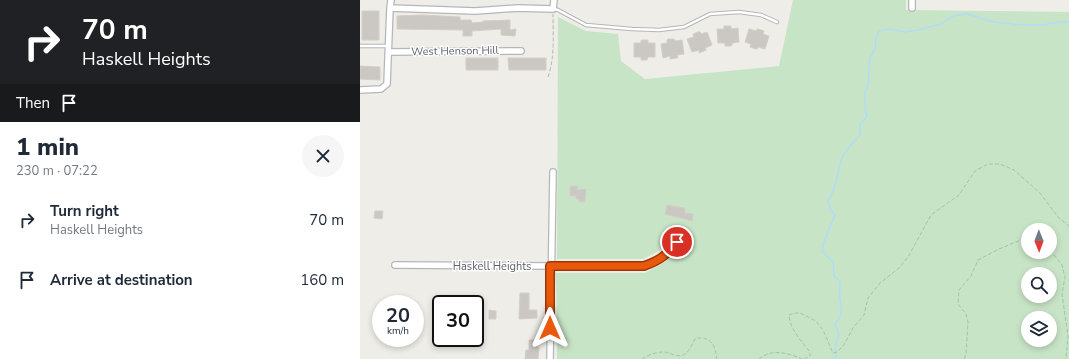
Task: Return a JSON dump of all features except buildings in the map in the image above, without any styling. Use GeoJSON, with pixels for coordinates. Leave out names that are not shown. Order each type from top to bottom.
{"type":"FeatureCollection","features":[{"type":"Feature","properties":{"kind":"street"},"geometry":{"type":"LineString","coordinates":[[360,90],[376,90],[385,87],[388,80],[391,0]]}},
{"type":"Feature","properties":{"kind":"street"},"geometry":{"type":"LineString","coordinates":[[390,8],[475,11],[518,8],[553,9],[554,0]]}},
{"type":"Feature","properties":{"kind":"street"},"geometry":{"type":"LineString","coordinates":[[912,0],[912,8]]}},
{"type":"Feature","properties":{"kind":"street","name":"West Henson Hill"},"geometry":{"type":"LineString","coordinates":[[389,49],[521,51]]}},
{"type":"Feature","properties":{"kind":"street"},"geometry":{"type":"LineString","coordinates":[[550,359],[550,266],[553,172]]}},
{"type":"Feature","properties":{"kind":"street","name":"Haskell Heights"},"geometry":{"type":"LineString","coordinates":[[395,265],[550,266]]}},
{"type":"Feature","properties":{"kind":"lane"},"geometry":{"type":"LineString","coordinates":[[553,9],[558,10],[586,25],[632,29],[660,30],[678,28],[710,14],[739,12],[761,15],[778,22]]}},
{"type":"Feature","properties":{"kind":"lane"},"geometry":{"type":"LineString","coordinates":[[360,46],[389,49]]}},
{"type":"Feature","properties":{"kind":"lane","name":"Haskell Heights"},"geometry":{"type":"LineString","coordinates":[[550,266],[644,266],[654,263],[665,256],[677,242]]}},
{"type":"Feature","properties":{"kind":"path"},"geometry":{"type":"LineString","coordinates":[[548,77],[551,69],[553,51],[553,9]]}},
{"type":"Feature","properties":{"kind":"path"},"geometry":{"type":"LineString","coordinates":[[759,359],[764,355],[773,352],[791,354],[803,359],[810,356],[810,352],[798,339],[789,321],[789,315],[794,313],[807,316],[820,324],[830,342],[833,353],[838,352],[844,345],[853,328],[864,315],[868,298],[880,283],[899,268],[908,257],[931,215],[959,195],[975,171],[988,164],[1000,164],[1014,170],[1040,193],[1058,217],[1069,226]]}},
{"type":"Feature","properties":{"kind":"path"},"geometry":{"type":"LineString","coordinates":[[964,359],[966,354],[968,322],[966,314],[958,304],[960,290],[971,276],[978,260],[998,249],[1021,240]]}},
{"type":"Feature","properties":{"kind":"path"},"geometry":{"type":"LineString","coordinates":[[1057,259],[1062,265],[1064,276],[1062,294],[1068,336],[1066,359]]}},
{"type":"Feature","properties":{"kind":"path"},"geometry":{"type":"LineString","coordinates":[[642,359],[657,352],[665,352],[677,356],[684,355],[696,338],[704,338],[711,342],[716,348],[717,359]]}},
{"type":"Feature","properties":{"kind":"green space"},"geometry":{"type":"Polygon","coordinates":[[[793,0],[906,0],[906,10],[1069,12],[1069,359],[557,359],[556,273],[645,273],[665,262],[683,244],[681,234],[672,234],[659,251],[643,259],[557,259],[558,17],[586,31],[618,34],[621,61],[645,79],[779,66],[793,0]]]}},
{"type":"Feature","properties":{"kind":"waterway"},"geometry":{"type":"LineString","coordinates":[[836,359],[835,348],[839,335],[835,324],[840,317],[841,311],[840,281],[834,276],[833,262],[822,251],[823,244],[835,215],[830,209],[828,201],[834,187],[842,158],[849,147],[860,135],[860,124],[867,117],[865,109],[865,92],[868,85],[870,57],[875,49],[876,37],[879,31],[889,29],[905,32],[917,30],[941,24],[953,16],[967,14],[994,22],[1022,25],[1044,25],[1069,22]]}},
{"type":"Feature","properties":{"kind":"route"},"geometry":{"type":"LineString","coordinates":[[550,328],[550,266],[644,266],[654,263],[665,256],[677,242]]}}]}
